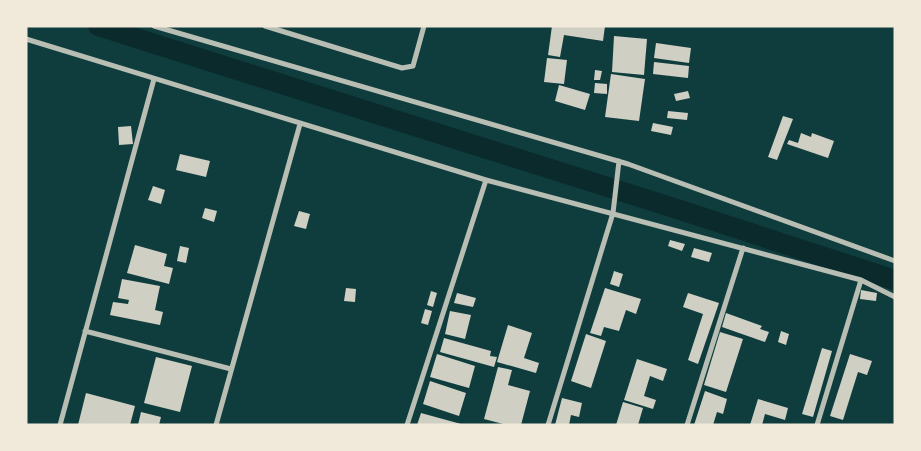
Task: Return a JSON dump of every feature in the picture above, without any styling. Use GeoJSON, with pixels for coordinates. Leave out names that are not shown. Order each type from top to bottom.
{"type":"FeatureCollection","features":[{"type":"Feature","properties":{"kind":"street"},"geometry":{"type":"LineString","coordinates":[[154,26],[619,161],[895,262]]}},
{"type":"Feature","properties":{"kind":"street"},"geometry":{"type":"LineString","coordinates":[[265,26],[402,68],[413,66],[424,26]]}},
{"type":"Feature","properties":{"kind":"street"},"geometry":{"type":"LineString","coordinates":[[26,40],[486,180],[861,280],[895,297]]}},
{"type":"Feature","properties":{"kind":"street"},"geometry":{"type":"LineString","coordinates":[[60,425],[154,79]]}},
{"type":"Feature","properties":{"kind":"street"},"geometry":{"type":"LineString","coordinates":[[216,425],[300,124]]}},
{"type":"Feature","properties":{"kind":"street"},"geometry":{"type":"LineString","coordinates":[[548,425],[613,213],[619,161]]}},
{"type":"Feature","properties":{"kind":"street"},"geometry":{"type":"LineString","coordinates":[[407,425],[486,180]]}},
{"type":"Feature","properties":{"kind":"street"},"geometry":{"type":"LineString","coordinates":[[687,425],[743,248]]}},
{"type":"Feature","properties":{"kind":"street"},"geometry":{"type":"LineString","coordinates":[[817,425],[861,280]]}},
{"type":"Feature","properties":{"kind":"street"},"geometry":{"type":"LineString","coordinates":[[85,331],[231,370]]}},
{"type":"Feature","properties":{"kind":"building"},"geometry":{"type":"Polygon","coordinates":[[[552,26],[605,26],[603,41],[564,35],[560,57],[548,55],[552,26]]]}},
{"type":"Feature","properties":{"kind":"building"},"geometry":{"type":"Polygon","coordinates":[[[614,36],[647,39],[644,75],[612,72],[614,36]]]}},
{"type":"Feature","properties":{"kind":"building"},"geometry":{"type":"Polygon","coordinates":[[[656,43],[691,48],[689,63],[654,58],[656,43]]]}},
{"type":"Feature","properties":{"kind":"building"},"geometry":{"type":"Polygon","coordinates":[[[547,58],[567,60],[564,84],[544,82],[547,58]]]}},
{"type":"Feature","properties":{"kind":"building"},"geometry":{"type":"Polygon","coordinates":[[[654,62],[689,66],[688,78],[653,74],[654,62]]]}},
{"type":"Feature","properties":{"kind":"building"},"geometry":{"type":"Polygon","coordinates":[[[595,70],[602,71],[600,80],[594,80],[595,70]]]}},
{"type":"Feature","properties":{"kind":"building"},"geometry":{"type":"Polygon","coordinates":[[[611,74],[645,79],[639,121],[605,117],[611,74]]]}},
{"type":"Feature","properties":{"kind":"building"},"geometry":{"type":"Polygon","coordinates":[[[595,83],[607,84],[607,94],[594,93],[595,83]]]}},
{"type":"Feature","properties":{"kind":"building"},"geometry":{"type":"Polygon","coordinates":[[[559,85],[590,94],[585,110],[555,101],[559,85]]]}},
{"type":"Feature","properties":{"kind":"building"},"geometry":{"type":"Polygon","coordinates":[[[688,91],[690,98],[676,101],[674,94],[688,91]]]}},
{"type":"Feature","properties":{"kind":"building"},"geometry":{"type":"Polygon","coordinates":[[[668,111],[688,113],[687,120],[667,118],[668,111]]]}},
{"type":"Feature","properties":{"kind":"building"},"geometry":{"type":"Polygon","coordinates":[[[783,116],[793,119],[777,160],[768,157],[783,116]]]}},
{"type":"Feature","properties":{"kind":"building"},"geometry":{"type":"Polygon","coordinates":[[[653,123],[673,127],[671,135],[651,131],[653,123]]]}},
{"type":"Feature","properties":{"kind":"building"},"geometry":{"type":"Polygon","coordinates":[[[131,126],[133,144],[119,145],[118,127],[131,126]]]}},
{"type":"Feature","properties":{"kind":"building"},"geometry":{"type":"Polygon","coordinates":[[[801,133],[811,137],[812,133],[834,141],[828,158],[787,144],[789,140],[798,143],[801,133]]]}},
{"type":"Feature","properties":{"kind":"building"},"geometry":{"type":"Polygon","coordinates":[[[180,154],[210,161],[206,177],[176,170],[180,154]]]}},
{"type":"Feature","properties":{"kind":"building"},"geometry":{"type":"Polygon","coordinates":[[[153,186],[165,190],[161,204],[148,200],[153,186]]]}},
{"type":"Feature","properties":{"kind":"building"},"geometry":{"type":"Polygon","coordinates":[[[205,208],[217,211],[214,222],[202,218],[205,208]]]}},
{"type":"Feature","properties":{"kind":"building"},"geometry":{"type":"Polygon","coordinates":[[[299,211],[310,214],[306,229],[294,226],[299,211]]]}},
{"type":"Feature","properties":{"kind":"building"},"geometry":{"type":"Polygon","coordinates":[[[670,240],[685,244],[682,251],[668,246],[670,240]]]}},
{"type":"Feature","properties":{"kind":"building"},"geometry":{"type":"Polygon","coordinates":[[[135,245],[167,254],[164,266],[173,268],[169,284],[127,273],[135,245]]]}},
{"type":"Feature","properties":{"kind":"building"},"geometry":{"type":"Polygon","coordinates":[[[180,246],[189,248],[186,263],[177,261],[180,246]]]}},
{"type":"Feature","properties":{"kind":"building"},"geometry":{"type":"Polygon","coordinates":[[[694,248],[712,253],[709,262],[691,257],[694,248]]]}},
{"type":"Feature","properties":{"kind":"building"},"geometry":{"type":"Polygon","coordinates":[[[614,271],[623,274],[619,287],[610,284],[614,271]]]}},
{"type":"Feature","properties":{"kind":"building"},"geometry":{"type":"Polygon","coordinates":[[[122,279],[160,286],[155,310],[163,312],[160,325],[110,315],[113,302],[128,304],[129,300],[118,298],[122,279]]]}},
{"type":"Feature","properties":{"kind":"building"},"geometry":{"type":"Polygon","coordinates":[[[346,288],[356,289],[355,302],[344,301],[346,288]]]}},
{"type":"Feature","properties":{"kind":"building"},"geometry":{"type":"Polygon","coordinates":[[[605,288],[641,299],[636,314],[626,310],[619,331],[604,327],[601,336],[590,333],[605,288]]]}},
{"type":"Feature","properties":{"kind":"building"},"geometry":{"type":"Polygon","coordinates":[[[861,290],[877,293],[876,301],[860,299],[861,290]]]}},
{"type":"Feature","properties":{"kind":"building"},"geometry":{"type":"Polygon","coordinates":[[[431,291],[437,293],[433,307],[427,305],[431,291]]]}},
{"type":"Feature","properties":{"kind":"building"},"geometry":{"type":"Polygon","coordinates":[[[457,293],[476,298],[473,307],[454,303],[457,293]]]}},
{"type":"Feature","properties":{"kind":"building"},"geometry":{"type":"Polygon","coordinates":[[[688,293],[719,303],[698,364],[688,360],[703,314],[683,307],[688,293]]]}},
{"type":"Feature","properties":{"kind":"building"},"geometry":{"type":"Polygon","coordinates":[[[425,309],[432,311],[428,325],[421,323],[425,309]]]}},
{"type":"Feature","properties":{"kind":"building"},"geometry":{"type":"Polygon","coordinates":[[[450,311],[471,315],[465,339],[445,334],[450,311]]]}},
{"type":"Feature","properties":{"kind":"building"},"geometry":{"type":"Polygon","coordinates":[[[726,313],[762,326],[760,329],[769,332],[765,342],[722,327],[726,313]]]}},
{"type":"Feature","properties":{"kind":"building"},"geometry":{"type":"Polygon","coordinates":[[[508,325],[532,333],[524,358],[539,363],[536,373],[497,362],[508,325]]]}},
{"type":"Feature","properties":{"kind":"building"},"geometry":{"type":"Polygon","coordinates":[[[781,331],[789,334],[786,345],[778,342],[781,331]]]}},
{"type":"Feature","properties":{"kind":"building"},"geometry":{"type":"Polygon","coordinates":[[[720,332],[743,339],[726,392],[704,385],[720,332]]]}},
{"type":"Feature","properties":{"kind":"building"},"geometry":{"type":"Polygon","coordinates":[[[586,334],[606,341],[591,388],[571,381],[586,334]]]}},
{"type":"Feature","properties":{"kind":"building"},"geometry":{"type":"Polygon","coordinates":[[[444,338],[491,351],[490,356],[497,357],[494,367],[440,352],[444,338]]]}},
{"type":"Feature","properties":{"kind":"building"},"geometry":{"type":"Polygon","coordinates":[[[822,348],[832,351],[813,417],[802,414],[822,348]]]}},
{"type":"Feature","properties":{"kind":"building"},"geometry":{"type":"Polygon","coordinates":[[[437,354],[475,366],[469,388],[430,377],[437,354]]]}},
{"type":"Feature","properties":{"kind":"building"},"geometry":{"type":"Polygon","coordinates":[[[850,354],[872,361],[867,375],[858,372],[843,420],[830,416],[850,354]]]}},
{"type":"Feature","properties":{"kind":"building"},"geometry":{"type":"Polygon","coordinates":[[[156,357],[192,366],[180,412],[144,403],[156,357]]]}},
{"type":"Feature","properties":{"kind":"building"},"geometry":{"type":"Polygon","coordinates":[[[637,359],[667,369],[663,381],[650,376],[644,396],[656,400],[653,409],[624,400],[637,359]]]}},
{"type":"Feature","properties":{"kind":"building"},"geometry":{"type":"Polygon","coordinates":[[[498,367],[512,370],[508,385],[530,391],[521,425],[507,425],[484,419],[498,367]]]}},
{"type":"Feature","properties":{"kind":"building"},"geometry":{"type":"Polygon","coordinates":[[[430,381],[466,393],[459,416],[423,404],[430,381]]]}},
{"type":"Feature","properties":{"kind":"building"},"geometry":{"type":"Polygon","coordinates":[[[705,391],[727,399],[723,414],[717,412],[713,425],[694,425],[705,391]]]}},
{"type":"Feature","properties":{"kind":"building"},"geometry":{"type":"Polygon","coordinates":[[[86,393],[135,406],[130,425],[78,425],[86,393]]]}},
{"type":"Feature","properties":{"kind":"building"},"geometry":{"type":"Polygon","coordinates":[[[562,398],[582,403],[579,417],[571,415],[569,425],[555,425],[562,398]]]}},
{"type":"Feature","properties":{"kind":"building"},"geometry":{"type":"Polygon","coordinates":[[[758,399],[788,408],[785,420],[765,414],[762,425],[750,425],[758,399]]]}},
{"type":"Feature","properties":{"kind":"building"},"geometry":{"type":"Polygon","coordinates":[[[623,402],[643,408],[638,425],[616,425],[623,402]]]}},
{"type":"Feature","properties":{"kind":"building"},"geometry":{"type":"Polygon","coordinates":[[[141,412],[161,417],[159,425],[138,425],[141,412]]]}},
{"type":"Feature","properties":{"kind":"building"},"geometry":{"type":"Polygon","coordinates":[[[421,413],[461,424],[417,425],[421,413]]]}},
{"type":"Feature","properties":{"kind":"waterway"},"geometry":{"type":"LineString","coordinates":[[98,26],[895,280]]}}]}
